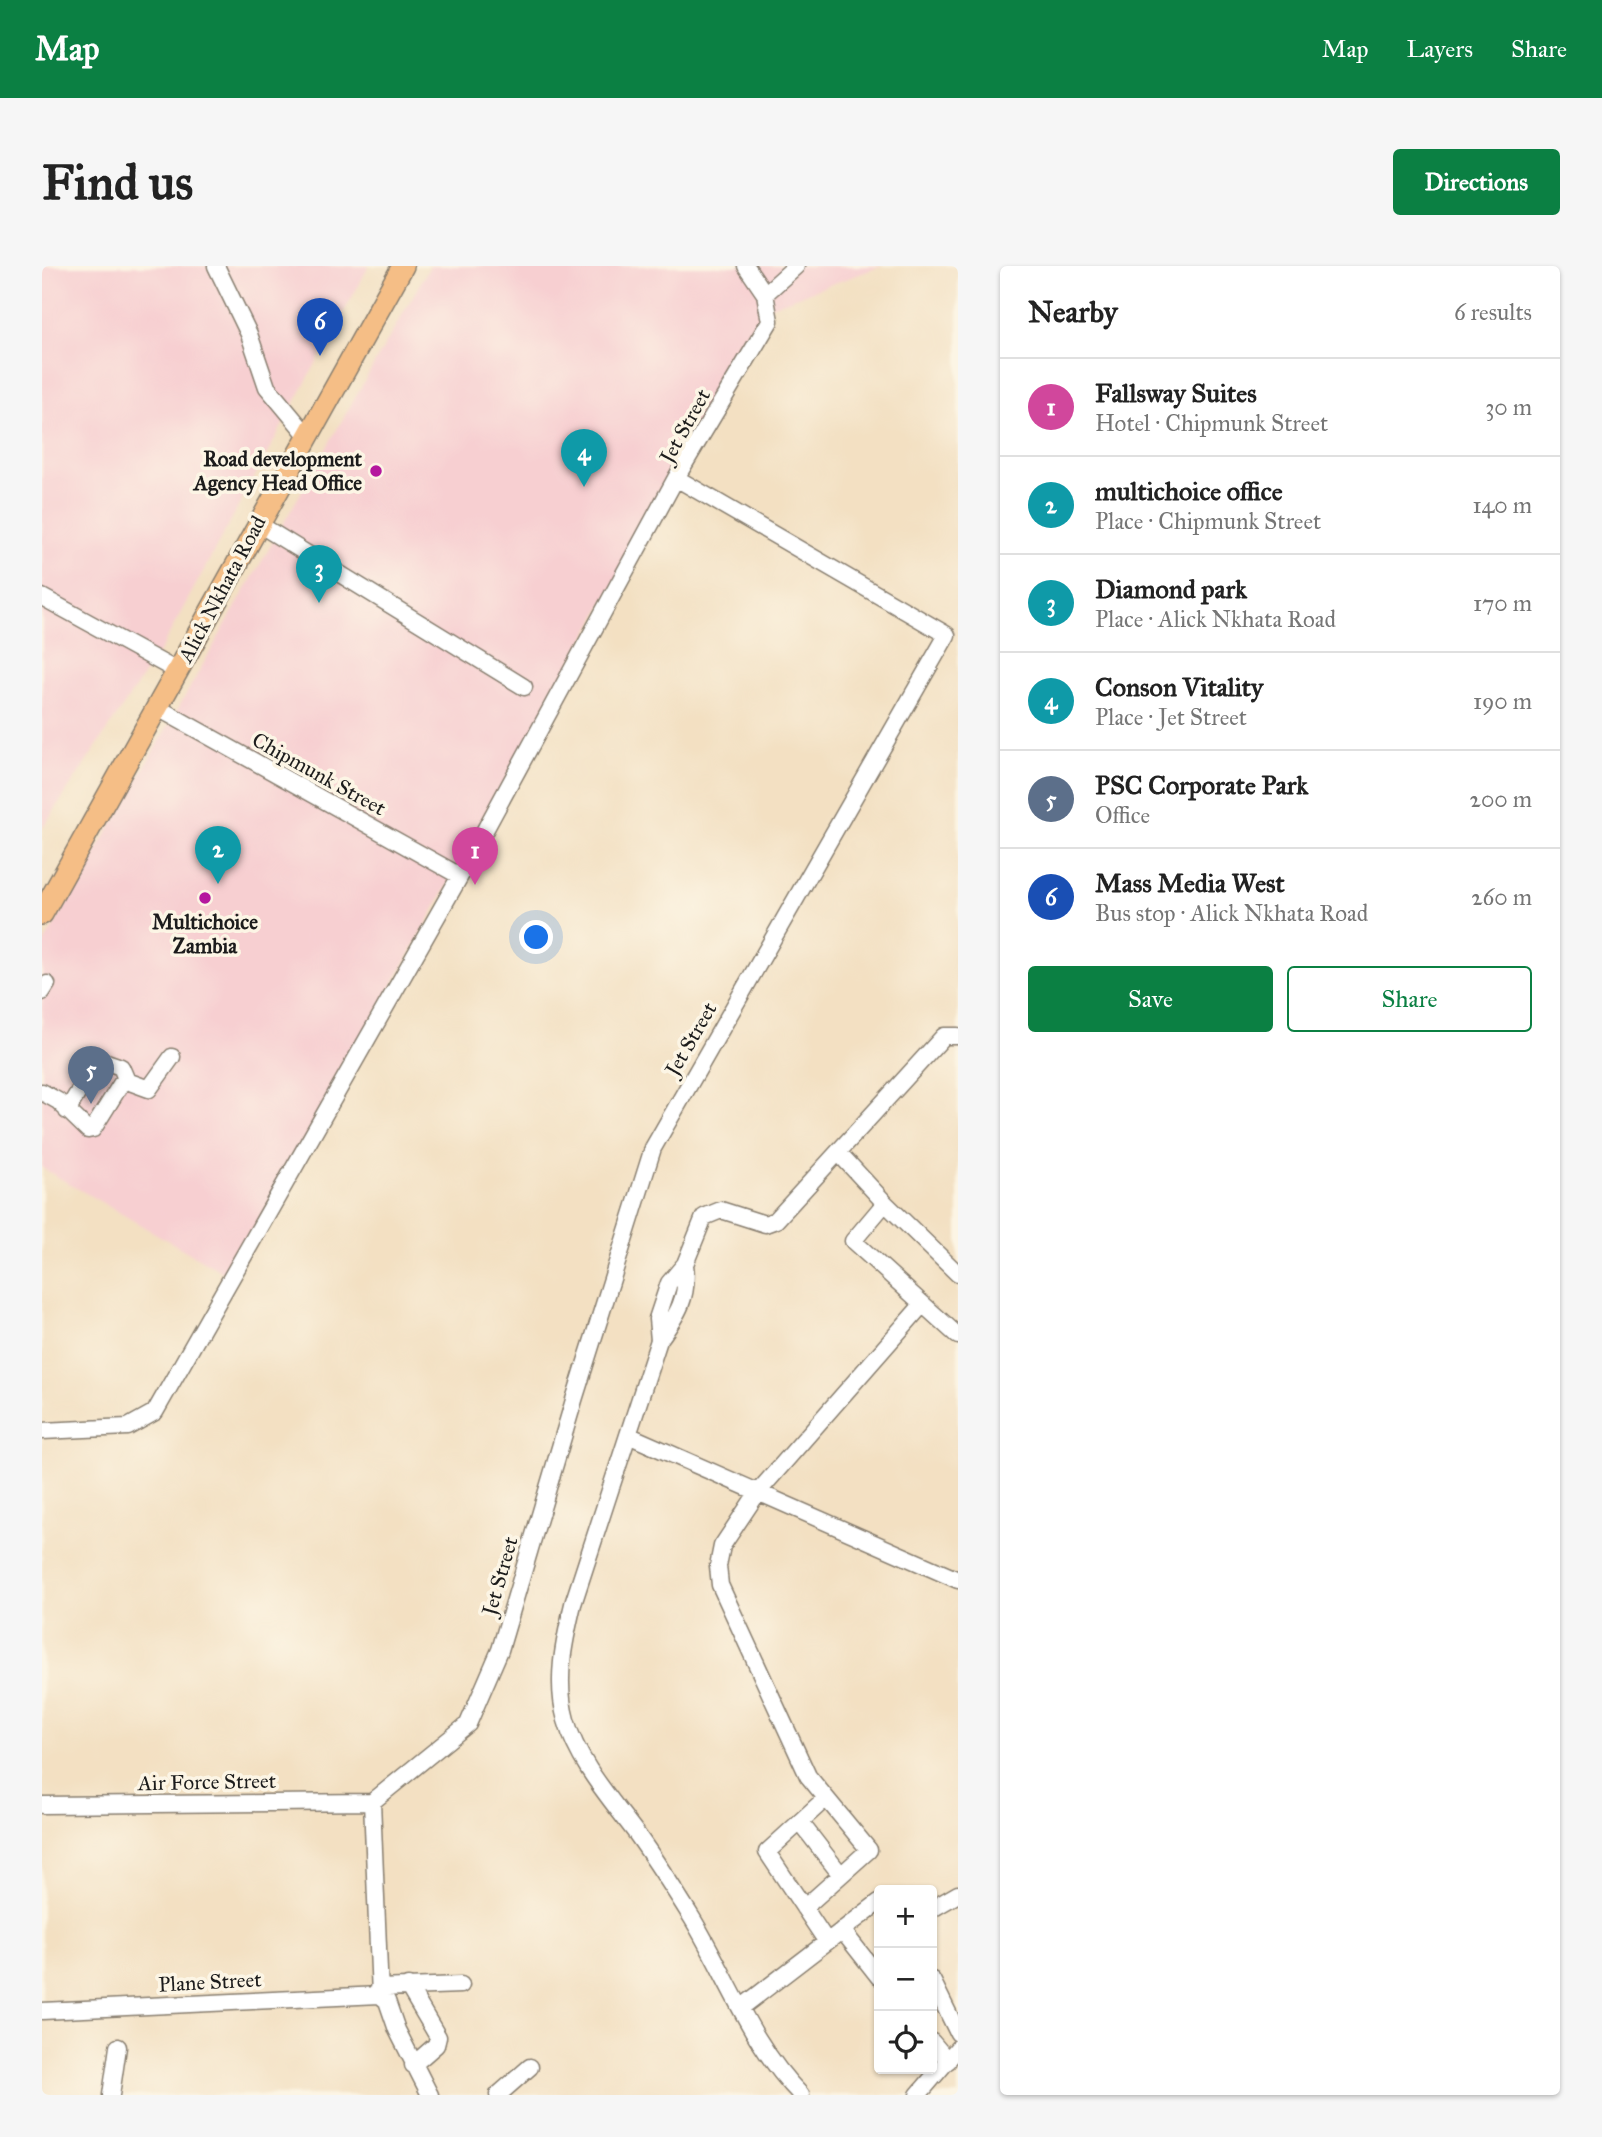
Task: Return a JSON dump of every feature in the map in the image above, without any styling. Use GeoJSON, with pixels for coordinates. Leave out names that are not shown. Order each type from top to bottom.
{"type":"FeatureCollection","features":[{"type":"Feature","properties":{"kind":"main road","name":"Alick Nkhata Road"},"geometry":{"type":"LineString","coordinates":[[42,914],[402,266]]}},
{"type":"Feature","properties":{"kind":"street"},"geometry":{"type":"LineString","coordinates":[[216,266],[249,334],[267,387],[307,435]]}},
{"type":"Feature","properties":{"kind":"street"},"geometry":{"type":"LineString","coordinates":[[746,266],[765,293],[796,266]]}},
{"type":"Feature","properties":{"kind":"street","name":"Jet Street"},"geometry":{"type":"LineString","coordinates":[[372,1802],[468,1724],[500,1650],[653,1148],[953,630],[676,478],[770,321],[765,293]]}},
{"type":"Feature","properties":{"kind":"street"},"geometry":{"type":"LineString","coordinates":[[42,1431],[128,1427],[155,1412],[460,876],[676,478]]}},
{"type":"Feature","properties":{"kind":"street"},"geometry":{"type":"LineString","coordinates":[[257,523],[524,687]]}},
{"type":"Feature","properties":{"kind":"street"},"geometry":{"type":"LineString","coordinates":[[42,597],[177,671]]}},
{"type":"Feature","properties":{"kind":"street","name":"Chipmunk Street"},"geometry":{"type":"LineString","coordinates":[[158,708],[460,876]]}},
{"type":"Feature","properties":{"kind":"street"},"geometry":{"type":"LineString","coordinates":[[801,2095],[762,2043],[653,1858],[586,1766],[565,1718],[560,1671],[564,1644],[573,1604],[659,1340],[673,1321],[688,1287],[685,1264],[704,1217],[721,1210],[765,1224],[776,1220],[944,1036],[958,1036]]}},
{"type":"Feature","properties":{"kind":"street"},"geometry":{"type":"LineString","coordinates":[[67,1111],[101,1057],[121,1067],[127,1082]]}},
{"type":"Feature","properties":{"kind":"street"},"geometry":{"type":"LineString","coordinates":[[42,1092],[58,1101],[88,1130],[93,1129],[121,1084],[127,1082],[149,1089],[172,1057]]}},
{"type":"Feature","properties":{"kind":"street"},"geometry":{"type":"LineString","coordinates":[[838,1152],[885,1203],[958,1274]]}},
{"type":"Feature","properties":{"kind":"street"},"geometry":{"type":"LineString","coordinates":[[885,1203],[853,1241],[958,1336]]}},
{"type":"Feature","properties":{"kind":"street"},"geometry":{"type":"LineString","coordinates":[[804,1908],[869,1850],[808,1776],[720,1585],[718,1566],[722,1546],[758,1492],[922,1306]]}},
{"type":"Feature","properties":{"kind":"street"},"geometry":{"type":"LineString","coordinates":[[628,1435],[958,1580]]}},
{"type":"Feature","properties":{"kind":"street"},"geometry":{"type":"LineString","coordinates":[[825,1799],[767,1852],[827,1942]]}},
{"type":"Feature","properties":{"kind":"street"},"geometry":{"type":"LineString","coordinates":[[372,1802],[380,1992],[387,2001],[413,2065],[430,2095]]}},
{"type":"Feature","properties":{"kind":"street","name":"Air Force Street"},"geometry":{"type":"LineString","coordinates":[[42,1805],[372,1802]]}},
{"type":"Feature","properties":{"kind":"street"},"geometry":{"type":"LineString","coordinates":[[800,1822],[841,1875]]}},
{"type":"Feature","properties":{"kind":"street"},"geometry":{"type":"LineString","coordinates":[[937,1906],[958,1894]]}},
{"type":"Feature","properties":{"kind":"street"},"geometry":{"type":"LineString","coordinates":[[742,2007],[874,1906]]}},
{"type":"Feature","properties":{"kind":"street"},"geometry":{"type":"LineString","coordinates":[[842,1930],[874,1971]]}},
{"type":"Feature","properties":{"kind":"street","name":"Plane Street"},"geometry":{"type":"LineString","coordinates":[[42,2011],[380,1992],[408,1986],[461,1985]]}},
{"type":"Feature","properties":{"kind":"street"},"geometry":{"type":"LineString","coordinates":[[408,1986],[438,2037],[436,2045],[413,2065]]}},
{"type":"Feature","properties":{"kind":"street"},"geometry":{"type":"LineString","coordinates":[[937,1990],[958,2033]]}},
{"type":"Feature","properties":{"kind":"street"},"geometry":{"type":"LineString","coordinates":[[111,2095],[118,2047]]}},
{"type":"Feature","properties":{"kind":"street"},"geometry":{"type":"LineString","coordinates":[[918,2095],[958,2048]]}},
{"type":"Feature","properties":{"kind":"street"},"geometry":{"type":"LineString","coordinates":[[937,2049],[947,2062]]}},
{"type":"Feature","properties":{"kind":"street"},"geometry":{"type":"LineString","coordinates":[[498,2095],[530,2067]]}},
{"type":"Feature","properties":{"kind":"shaded area"},"geometry":{"type":"Polygon","coordinates":[[[42,266],[369,266],[161,649],[42,829],[42,266]]]}},
{"type":"Feature","properties":{"kind":"shaded area"},"geometry":{"type":"Polygon","coordinates":[[[430,266],[882,266],[768,307],[231,1277],[42,1168],[42,947],[430,266]]]}},
{"type":"Feature","properties":{"kind":"place","name":"Mass Media West"},"geometry":{"type":"Point","coordinates":[320,356]}},
{"type":"Feature","properties":{"kind":"place","name":"Road development Agency Head Office"},"geometry":{"type":"Point","coordinates":[376,471]}},
{"type":"Feature","properties":{"kind":"place","name":"Conson Vitality"},"geometry":{"type":"Point","coordinates":[584,487]}},
{"type":"Feature","properties":{"kind":"place","name":"Diamond park"},"geometry":{"type":"Point","coordinates":[319,603]}},
{"type":"Feature","properties":{"kind":"place","name":"multichoice office"},"geometry":{"type":"Point","coordinates":[218,884]}},
{"type":"Feature","properties":{"kind":"place","name":"Fallsway Suites"},"geometry":{"type":"Point","coordinates":[475,885]}},
{"type":"Feature","properties":{"kind":"place","name":"Multichoice Zambia"},"geometry":{"type":"Point","coordinates":[205,898]}},
{"type":"Feature","properties":{"kind":"place","name":"PSC Corporate Park"},"geometry":{"type":"Point","coordinates":[91,1104]}}]}
